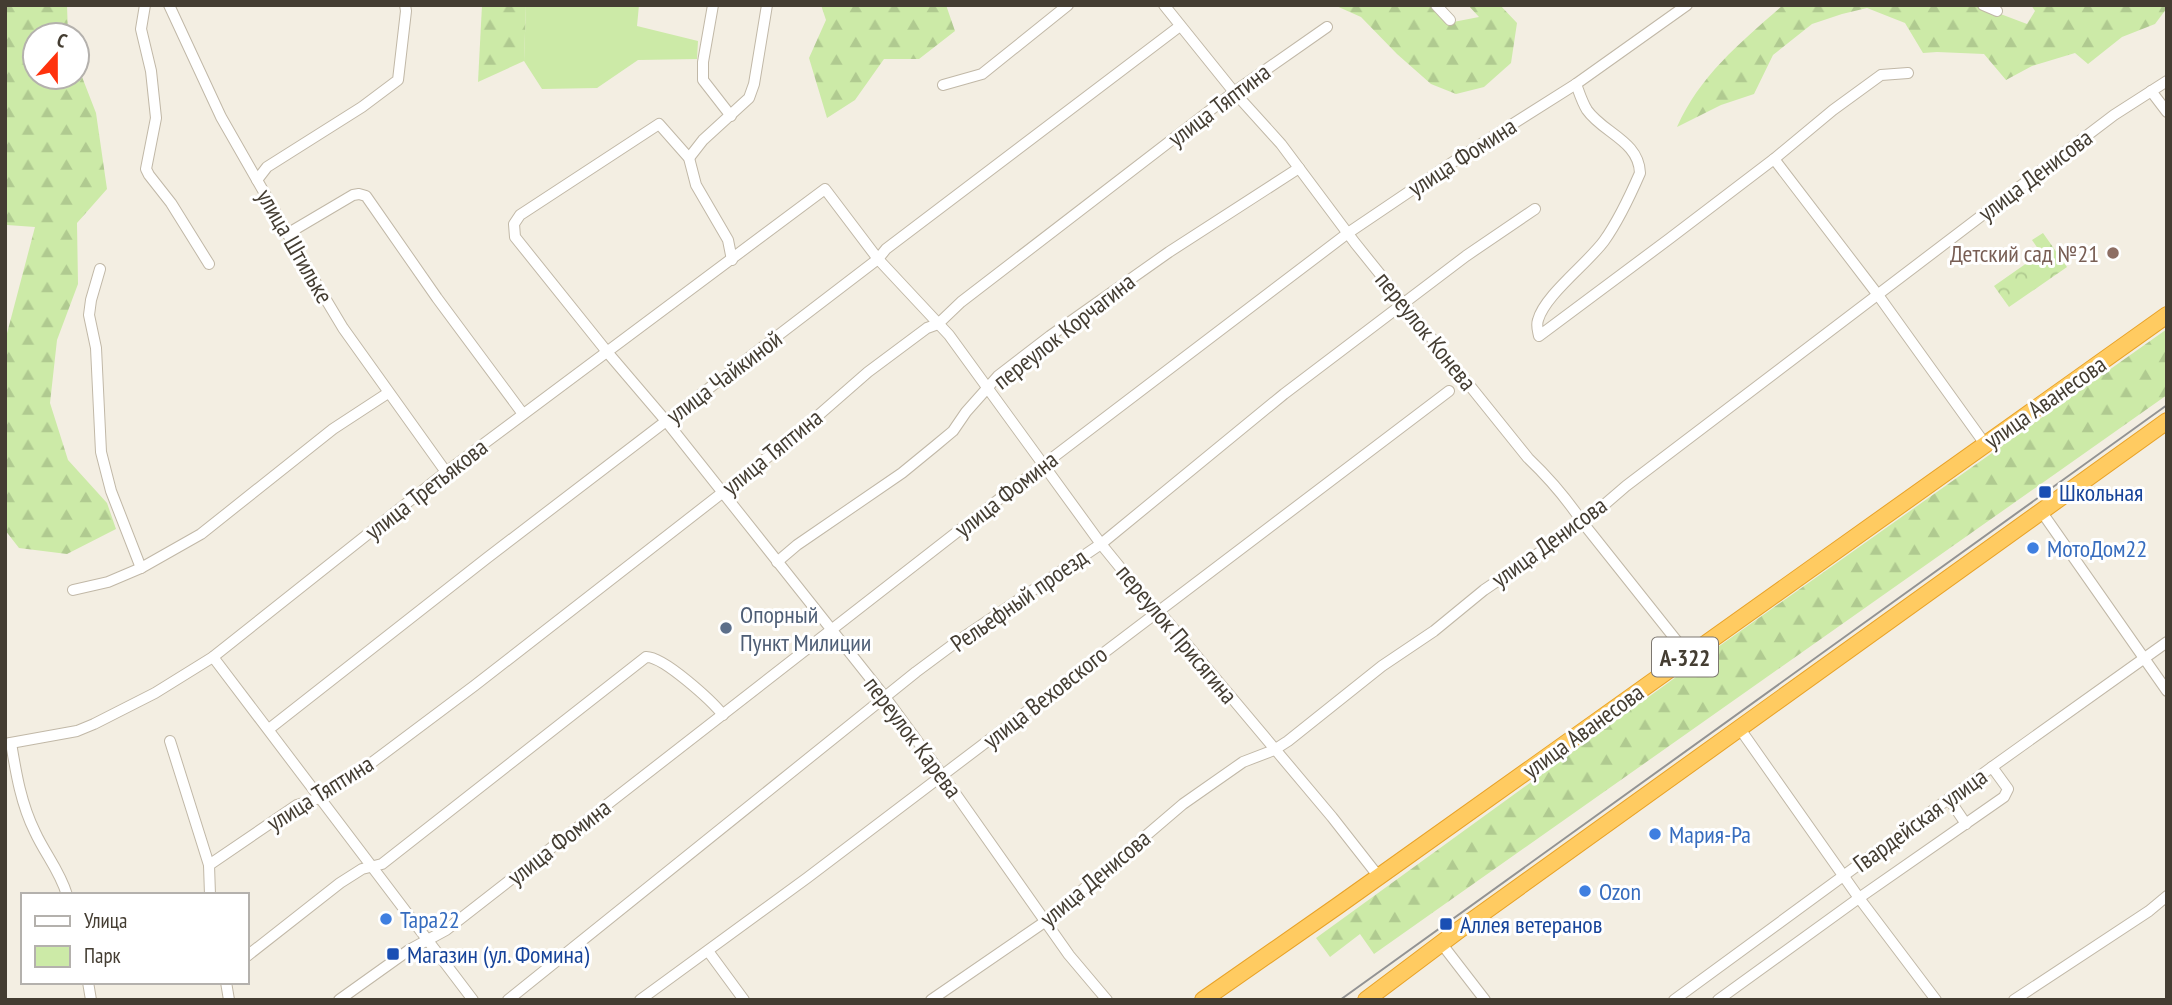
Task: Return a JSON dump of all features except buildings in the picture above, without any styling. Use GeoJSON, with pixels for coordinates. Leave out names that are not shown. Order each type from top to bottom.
{"type":"FeatureCollection","features":[{"type":"Feature","properties":{"kind":"highway","name":"улица Аванесова"},"geometry":{"type":"LineString","coordinates":[[1203,1000],[2167,315]]}},
{"type":"Feature","properties":{"kind":"highway"},"geometry":{"type":"LineString","coordinates":[[1366,1000],[1441,943],[2167,421]]}},
{"type":"Feature","properties":{"kind":"street"},"geometry":{"type":"LineString","coordinates":[[145,5],[141,29],[151,71],[156,118],[146,169],[209,264]]}},
{"type":"Feature","properties":{"kind":"street","name":"улица Штильке"},"geometry":{"type":"LineString","coordinates":[[169,5],[221,117],[287,234],[343,328],[446,472]]}},
{"type":"Feature","properties":{"kind":"street"},"geometry":{"type":"LineString","coordinates":[[257,180],[267,167],[362,107],[398,80],[404,43],[405,5]]}},
{"type":"Feature","properties":{"kind":"street"},"geometry":{"type":"LineString","coordinates":[[713,5],[703,62],[703,80],[731,116]]}},
{"type":"Feature","properties":{"kind":"street"},"geometry":{"type":"LineString","coordinates":[[732,260],[729,240],[696,185],[689,158],[703,140],[749,98],[767,5]]}},
{"type":"Feature","properties":{"kind":"street"},"geometry":{"type":"LineString","coordinates":[[943,85],[982,74],[1068,5]]}},
{"type":"Feature","properties":{"kind":"street","name":"переулок Конева"},"geometry":{"type":"LineString","coordinates":[[1164,5],[1234,92],[1281,144],[1348,233],[1528,458],[1550,478],[1688,655]]}},
{"type":"Feature","properties":{"kind":"street"},"geometry":{"type":"LineString","coordinates":[[1436,5],[1450,20]]}},
{"type":"Feature","properties":{"kind":"street","name":"улица Фомина"},"geometry":{"type":"LineString","coordinates":[[339,1000],[409,950],[446,930],[1043,465],[1348,233],[1576,84],[1687,5]]}},
{"type":"Feature","properties":{"kind":"street"},"geometry":{"type":"LineString","coordinates":[[1983,5],[1997,10]]}},
{"type":"Feature","properties":{"kind":"street","name":"улица Чайкиной"},"geometry":{"type":"LineString","coordinates":[[269,729],[878,259],[886,249],[1180,26]]}},
{"type":"Feature","properties":{"kind":"street","name":"улица Тяптина"},"geometry":{"type":"LineString","coordinates":[[209,865],[297,805],[320,797],[358,773],[722,493],[868,372],[927,328],[938,324],[961,302],[1234,92],[1327,27]]}},
{"type":"Feature","properties":{"kind":"street"},"geometry":{"type":"LineString","coordinates":[[1576,84],[1586,109],[1633,151],[1640,163],[1640,173],[1605,239],[1541,312],[1536,324],[1539,336],[1881,75],[1908,73]]}},
{"type":"Feature","properties":{"kind":"street","name":"улица Денисова"},"geometry":{"type":"LineString","coordinates":[[931,1000],[1046,921],[1183,804],[1243,762],[1273,750],[1382,666],[1434,631],[1483,590],[1583,523],[1626,486],[2114,116],[2167,81]]}},
{"type":"Feature","properties":{"kind":"street"},"geometry":{"type":"LineString","coordinates":[[2151,92],[2167,112]]}},
{"type":"Feature","properties":{"kind":"street","name":"переулок Карева"},"geometry":{"type":"LineString","coordinates":[[689,158],[659,124],[520,215],[514,224],[515,237],[666,421],[885,697],[1069,955],[1107,1000]]}},
{"type":"Feature","properties":{"kind":"street"},"geometry":{"type":"LineString","coordinates":[[1773,159],[1878,295],[1985,444]]}},
{"type":"Feature","properties":{"kind":"street","name":"переулок Корчагина"},"geometry":{"type":"LineString","coordinates":[[777,562],[797,545],[902,473],[935,446],[953,431],[998,376],[1050,336],[1169,251],[1299,168]]}},
{"type":"Feature","properties":{"kind":"street","name":"переулок Присягина"},"geometry":{"type":"LineString","coordinates":[[825,189],[878,259],[949,335],[1101,544],[1332,817],[1379,877]]}},
{"type":"Feature","properties":{"kind":"street","name":"улица Третьякова"},"geometry":{"type":"LineString","coordinates":[[8,743],[77,731],[94,724],[155,693],[213,657],[446,472],[825,189]]}},
{"type":"Feature","properties":{"kind":"street"},"geometry":{"type":"LineString","coordinates":[[287,234],[353,195],[366,195],[523,414]]}},
{"type":"Feature","properties":{"kind":"street","name":"Рельефный проезд"},"geometry":{"type":"LineString","coordinates":[[509,1000],[955,643],[1101,544],[1283,394],[1404,302],[1535,209]]}},
{"type":"Feature","properties":{"kind":"street"},"geometry":{"type":"LineString","coordinates":[[100,269],[89,315],[96,348],[101,452],[111,491],[141,568]]}},
{"type":"Feature","properties":{"kind":"street","name":"улица Веховского"},"geometry":{"type":"LineString","coordinates":[[640,1000],[943,776],[1449,391]]}},
{"type":"Feature","properties":{"kind":"street"},"geometry":{"type":"LineString","coordinates":[[73,590],[108,582],[141,568],[201,534],[333,429],[388,393]]}},
{"type":"Feature","properties":{"kind":"street"},"geometry":{"type":"LineString","coordinates":[[2041,512],[2167,691]]}},
{"type":"Feature","properties":{"kind":"street","name":"Гвардейская улица"},"geometry":{"type":"LineString","coordinates":[[1674,1000],[1992,766],[2167,642]]}},
{"type":"Feature","properties":{"kind":"street"},"geometry":{"type":"LineString","coordinates":[[213,657],[473,1000]]}},
{"type":"Feature","properties":{"kind":"street"},"geometry":{"type":"LineString","coordinates":[[248,955],[340,883],[362,869],[382,864],[646,657],[654,657],[690,682],[723,715]]}},
{"type":"Feature","properties":{"kind":"street"},"geometry":{"type":"LineString","coordinates":[[1740,729],[1858,898],[1936,1000]]}},
{"type":"Feature","properties":{"kind":"street"},"geometry":{"type":"LineString","coordinates":[[170,741],[209,865],[210,893]]}},
{"type":"Feature","properties":{"kind":"street"},"geometry":{"type":"LineString","coordinates":[[8,743],[27,814],[35,833],[57,868],[66,893]]}},
{"type":"Feature","properties":{"kind":"street"},"geometry":{"type":"LineString","coordinates":[[1718,1000],[2008,793],[1992,766]]}},
{"type":"Feature","properties":{"kind":"street"},"geometry":{"type":"LineString","coordinates":[[1949,799],[1966,824]]}},
{"type":"Feature","properties":{"kind":"street"},"geometry":{"type":"LineString","coordinates":[[2014,1000],[2149,911],[2167,896]]}},
{"type":"Feature","properties":{"kind":"street"},"geometry":{"type":"LineString","coordinates":[[1441,943],[1485,1000]]}},
{"type":"Feature","properties":{"kind":"street"},"geometry":{"type":"LineString","coordinates":[[708,951],[744,1000]]}},
{"type":"Feature","properties":{"kind":"green space"},"geometry":{"type":"Polygon","coordinates":[[[5,5],[67,5],[68,21],[21,21],[21,91],[87,91],[96,113],[107,189],[77,223],[78,284],[57,340],[50,403],[68,460],[107,503],[116,529],[67,554],[19,548],[5,530],[5,341],[35,227],[7,225],[5,228],[5,5]]]}},
{"type":"Feature","properties":{"kind":"green space"},"geometry":{"type":"Polygon","coordinates":[[[482,5],[526,5],[524,61],[478,82],[482,5]]]}},
{"type":"Feature","properties":{"kind":"green space"},"geometry":{"type":"Polygon","coordinates":[[[526,5],[639,5],[637,26],[698,41],[697,59],[638,60],[597,88],[542,89],[524,61],[526,5]]]}},
{"type":"Feature","properties":{"kind":"green space"},"geometry":{"type":"Polygon","coordinates":[[[821,5],[946,5],[955,31],[919,59],[884,59],[855,100],[827,118],[809,58],[826,20],[821,5]]]}},
{"type":"Feature","properties":{"kind":"green space"},"geometry":{"type":"Polygon","coordinates":[[[1334,5],[1432,5],[1448,23],[1479,17],[1468,5],[1500,5],[1517,23],[1511,63],[1484,87],[1456,94],[1431,84],[1361,17],[1334,5]]]}},
{"type":"Feature","properties":{"kind":"green space"},"geometry":{"type":"Polygon","coordinates":[[[1783,5],[1965,5],[1982,7],[2027,24],[2035,11],[2031,5],[2167,5],[2167,8],[2155,24],[2122,37],[2088,64],[2075,53],[2032,66],[2006,80],[1984,54],[1923,53],[1905,23],[1867,8],[1842,14],[1812,24],[1773,55],[1754,94],[1721,105],[1677,127],[1697,91],[1723,60],[1783,5]]]}},
{"type":"Feature","properties":{"kind":"green space"},"geometry":{"type":"Polygon","coordinates":[[[2043,233],[2067,267],[2009,307],[1994,286],[2041,253],[2032,240],[2043,233]]]}},
{"type":"Feature","properties":{"kind":"green space"},"geometry":{"type":"Polygon","coordinates":[[[2167,329],[2167,395],[1374,954],[1360,934],[1330,957],[1316,938],[1694,664],[2167,329]]]}},
{"type":"Feature","properties":{"kind":"tram line"},"geometry":{"type":"LineString","coordinates":[[1340,1000],[2167,405]]}},
{"type":"Feature","properties":{"kind":"place","name":"Детский сад №21"},"geometry":{"type":"Point","coordinates":[2113,253]}},
{"type":"Feature","properties":{"kind":"place","name":"Школьная"},"geometry":{"type":"Point","coordinates":[2045,492]}},
{"type":"Feature","properties":{"kind":"place","name":"МотоДом22"},"geometry":{"type":"Point","coordinates":[2033,548]}},
{"type":"Feature","properties":{"kind":"place","name":"Опорный Пункт Милиции"},"geometry":{"type":"Point","coordinates":[726,628]}},
{"type":"Feature","properties":{"kind":"place","name":"Мария-Ра"},"geometry":{"type":"Point","coordinates":[1655,834]}},
{"type":"Feature","properties":{"kind":"place","name":"Ozon"},"geometry":{"type":"Point","coordinates":[1585,891]}},
{"type":"Feature","properties":{"kind":"place","name":"Тара22"},"geometry":{"type":"Point","coordinates":[386,919]}},
{"type":"Feature","properties":{"kind":"place","name":"Аллея ветеранов"},"geometry":{"type":"Point","coordinates":[1446,924]}},
{"type":"Feature","properties":{"kind":"place","name":"Магазин (ул. Фомина)"},"geometry":{"type":"Point","coordinates":[393,954]}}]}
